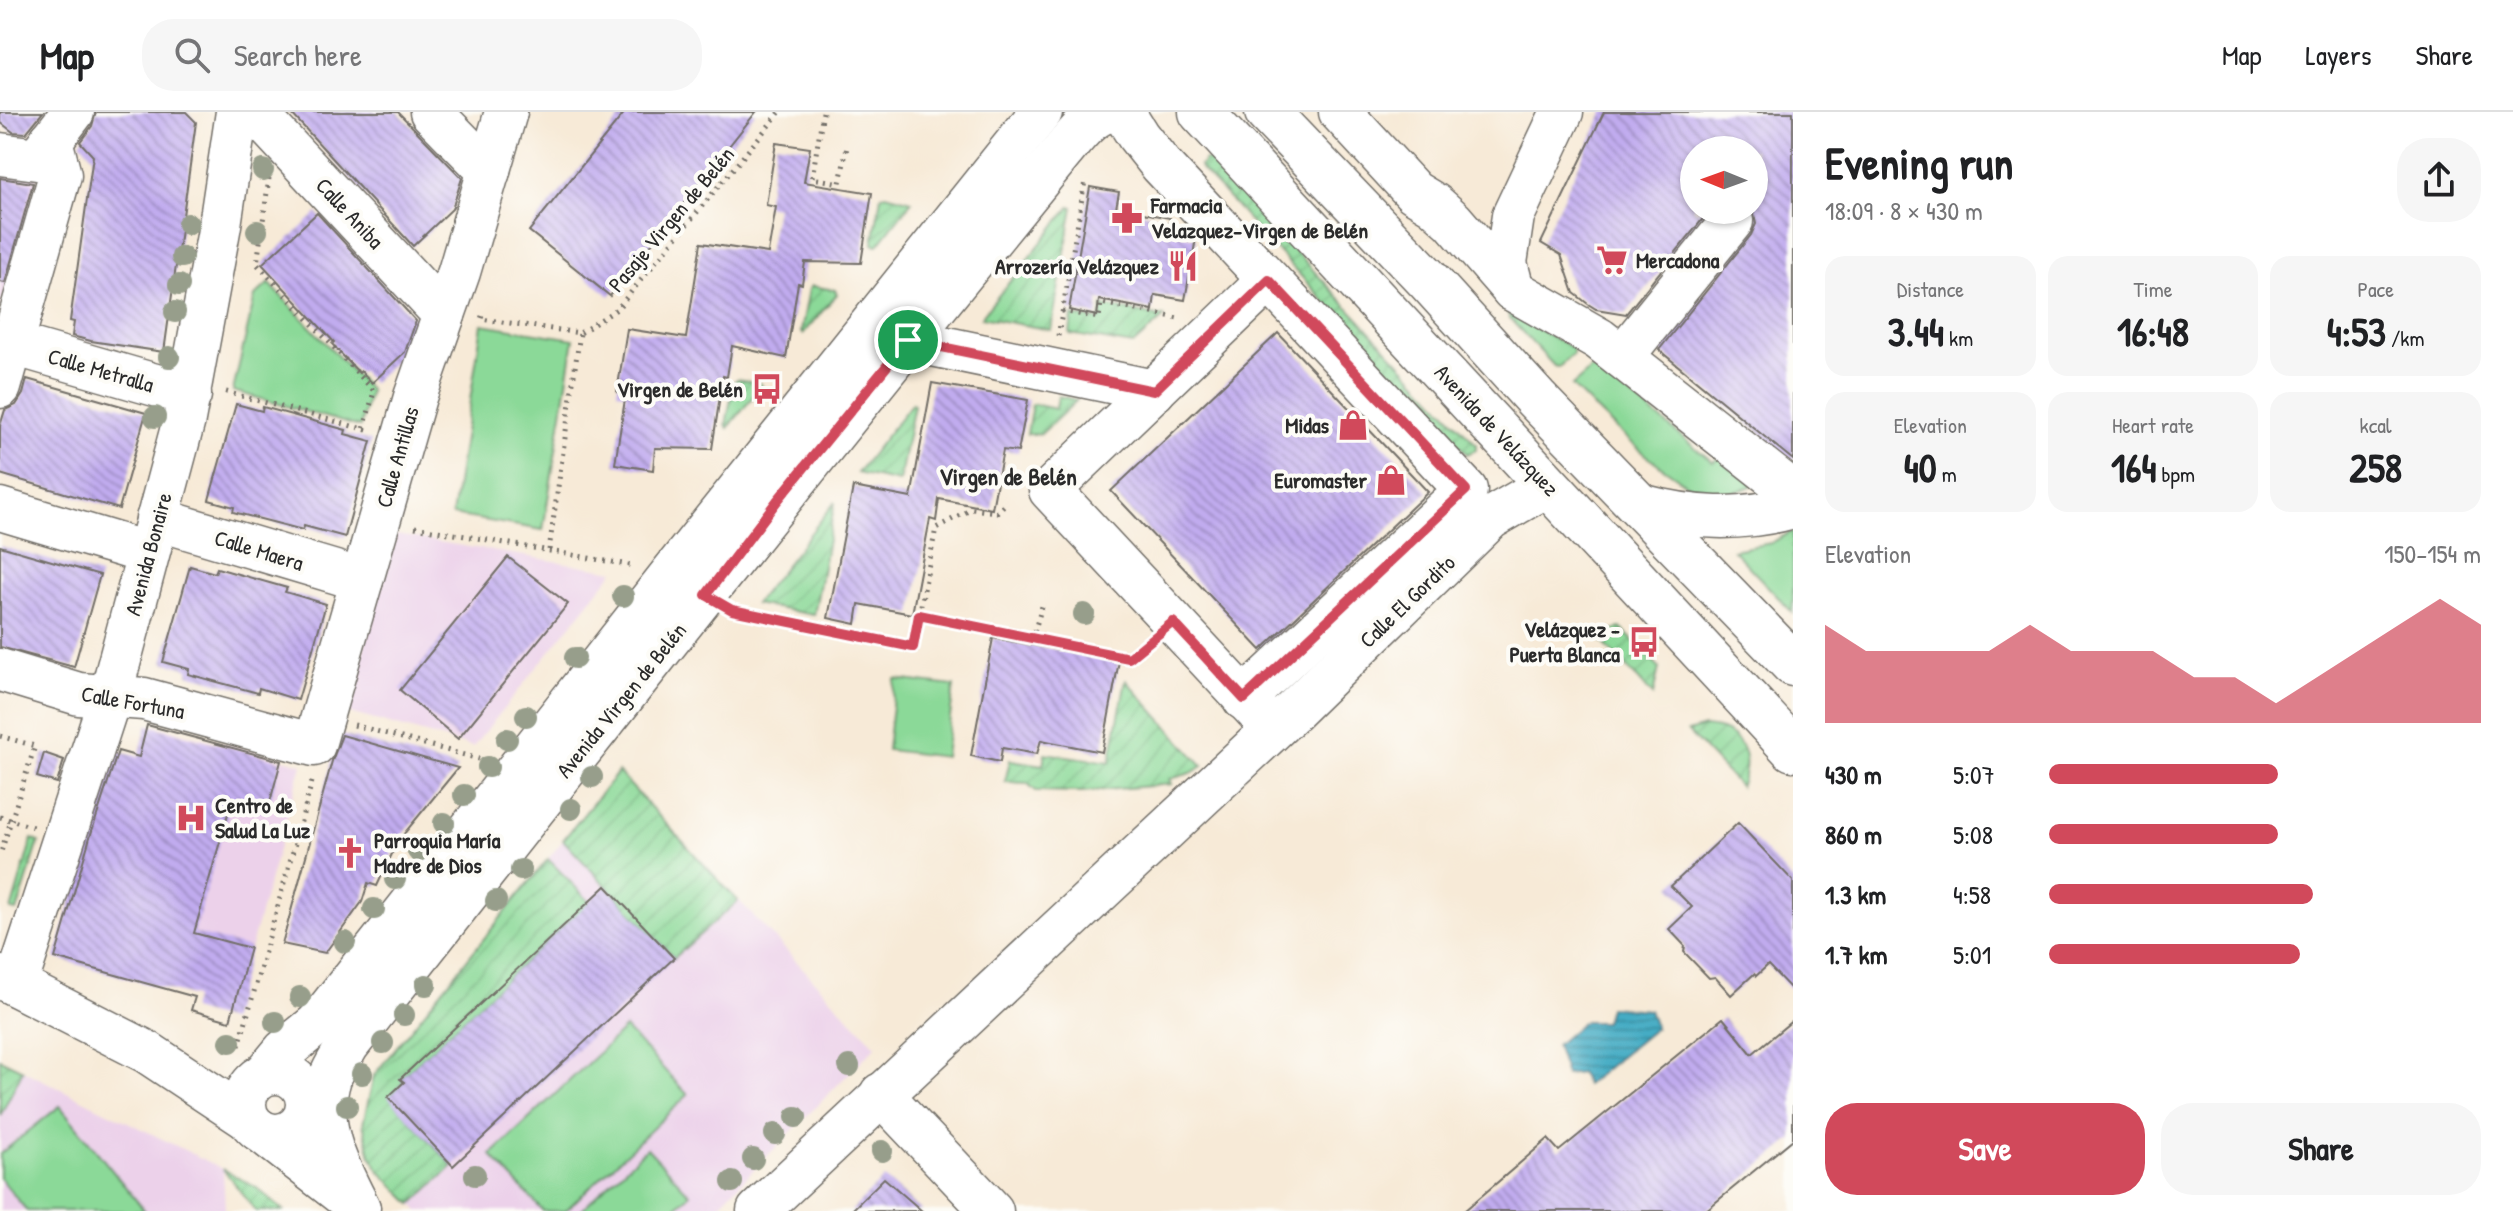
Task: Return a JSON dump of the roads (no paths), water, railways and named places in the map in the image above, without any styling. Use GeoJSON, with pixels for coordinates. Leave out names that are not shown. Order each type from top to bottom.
{"type":"FeatureCollection","features":[{"type":"Feature","properties":{"kind":"main road","name":"Avenida de Velázquez"},"geometry":{"type":"LineString","coordinates":[[1201,112],[1793,749]]}},
{"type":"Feature","properties":{"kind":"main road"},"geometry":{"type":"LineString","coordinates":[[1267,112],[1428,280],[1536,399],[1793,664]]}},
{"type":"Feature","properties":{"kind":"street","name":"Avenida Bonaire"},"geometry":{"type":"LineString","coordinates":[[8,981],[110,697],[191,389],[237,112]]}},
{"type":"Feature","properties":{"kind":"street","name":"Calle Aniba"},"geometry":{"type":"LineString","coordinates":[[255,112],[464,311]]}},
{"type":"Feature","properties":{"kind":"street"},"geometry":{"type":"LineString","coordinates":[[431,112],[489,171]]}},
{"type":"Feature","properties":{"kind":"street","name":"Avenida Virgen de Belén"},"geometry":{"type":"LineString","coordinates":[[317,1100],[348,1045],[1041,112]]}},
{"type":"Feature","properties":{"kind":"street","name":"Avenida Virgen de Belén"},"geometry":{"type":"LineString","coordinates":[[261,1067],[317,1024],[519,770],[689,584],[777,501],[1063,151],[1085,126],[1107,112]]}},
{"type":"Feature","properties":{"kind":"street"},"geometry":{"type":"LineString","coordinates":[[1123,112],[1161,165],[1269,280],[1050,490],[1273,729]]}},
{"type":"Feature","properties":{"kind":"street"},"geometry":{"type":"LineString","coordinates":[[1340,112],[1414,192],[1453,221],[1513,290],[1583,328],[1793,492]]}},
{"type":"Feature","properties":{"kind":"street"},"geometry":{"type":"LineString","coordinates":[[1513,290],[1506,263],[1513,216],[1562,112]]}},
{"type":"Feature","properties":{"kind":"street","name":"Calle Antillas"},"geometry":{"type":"LineString","coordinates":[[318,731],[378,521],[384,434],[464,311],[489,171],[503,114]]}},
{"type":"Feature","properties":{"kind":"street"},"geometry":{"type":"LineString","coordinates":[[0,154],[37,159],[62,126]]}},
{"type":"Feature","properties":{"kind":"street"},"geometry":{"type":"LineString","coordinates":[[0,387],[60,175],[62,126]]}},
{"type":"Feature","properties":{"kind":"street"},"geometry":{"type":"LineString","coordinates":[[1453,221],[1471,226],[1492,224],[1513,216]]}},
{"type":"Feature","properties":{"kind":"street"},"geometry":{"type":"LineString","coordinates":[[1622,357],[1730,224]]}},
{"type":"Feature","properties":{"kind":"street","name":"Calle El Gordito"},"geometry":{"type":"LineString","coordinates":[[1244,699],[1466,490],[1269,280]]}},
{"type":"Feature","properties":{"kind":"street"},"geometry":{"type":"LineString","coordinates":[[908,340],[1154,391]]}},
{"type":"Feature","properties":{"kind":"street","name":"Calle Metralla"},"geometry":{"type":"LineString","coordinates":[[13,344],[191,389]]}},
{"type":"Feature","properties":{"kind":"street","name":"Calle El Gordito"},"geometry":{"type":"LineString","coordinates":[[758,1211],[1273,729],[1491,518],[1548,485]]}},
{"type":"Feature","properties":{"kind":"street"},"geometry":{"type":"LineString","coordinates":[[1640,505],[1676,515],[1710,518],[1760,516],[1793,507]]}},
{"type":"Feature","properties":{"kind":"street","name":"Calle Maera"},"geometry":{"type":"LineString","coordinates":[[0,509],[152,536],[362,580]]}},
{"type":"Feature","properties":{"kind":"street","name":"Calle Fortuna"},"geometry":{"type":"LineString","coordinates":[[0,670],[79,694],[144,699],[318,731]]}},
{"type":"Feature","properties":{"kind":"street"},"geometry":{"type":"LineString","coordinates":[[8,981],[147,1052],[270,1135],[284,1134],[296,1128],[317,1100]]}},
{"type":"Feature","properties":{"kind":"street"},"geometry":{"type":"LineString","coordinates":[[147,1052],[261,1067],[295,1079],[317,1100],[335,1160],[361,1209]]}},
{"type":"Feature","properties":{"kind":"street"},"geometry":{"type":"LineString","coordinates":[[261,1067],[247,1092],[244,1105],[253,1124],[361,1209]]}},
{"type":"Feature","properties":{"kind":"street"},"geometry":{"type":"LineString","coordinates":[[881,1094],[992,1211]]}},
{"type":"Feature","properties":{"kind":"water"},"geometry":{"type":"Polygon","coordinates":[[[1609,1007],[1649,1010],[1655,1028],[1586,1085],[1580,1073],[1566,1075],[1556,1045],[1583,1022],[1605,1022],[1609,1007]]]}},
{"type":"Feature","properties":{"kind":"place","name":"Farmacia Velazquez-Virgen de Belén"},"geometry":{"type":"Point","coordinates":[1127,218]}},
{"type":"Feature","properties":{"kind":"place","name":"Mercadona"},"geometry":{"type":"Point","coordinates":[1612,260]}},
{"type":"Feature","properties":{"kind":"place","name":"Arrozería Velázquez"},"geometry":{"type":"Point","coordinates":[1183,266]}},
{"type":"Feature","properties":{"kind":"place","name":"Virgen de Belén"},"geometry":{"type":"Point","coordinates":[767,389]}},
{"type":"Feature","properties":{"kind":"place","name":"Midas"},"geometry":{"type":"Point","coordinates":[1353,425]}},
{"type":"Feature","properties":{"kind":"place","name":"Euromaster"},"geometry":{"type":"Point","coordinates":[1391,480]}},
{"type":"Feature","properties":{"kind":"place","name":"Velázquez - Puerta Blanca"},"geometry":{"type":"Point","coordinates":[1644,642]}},
{"type":"Feature","properties":{"kind":"place","name":"Centro de Salud La Luz"},"geometry":{"type":"Point","coordinates":[191,818]}},
{"type":"Feature","properties":{"kind":"place","name":"Parroquia María Madre de Dios"},"geometry":{"type":"Point","coordinates":[350,853]}},
{"type":"Feature","properties":{"kind":"district","name":"Virgen de Belén"},"geometry":{"type":"Point","coordinates":[1008,476]}}]}
